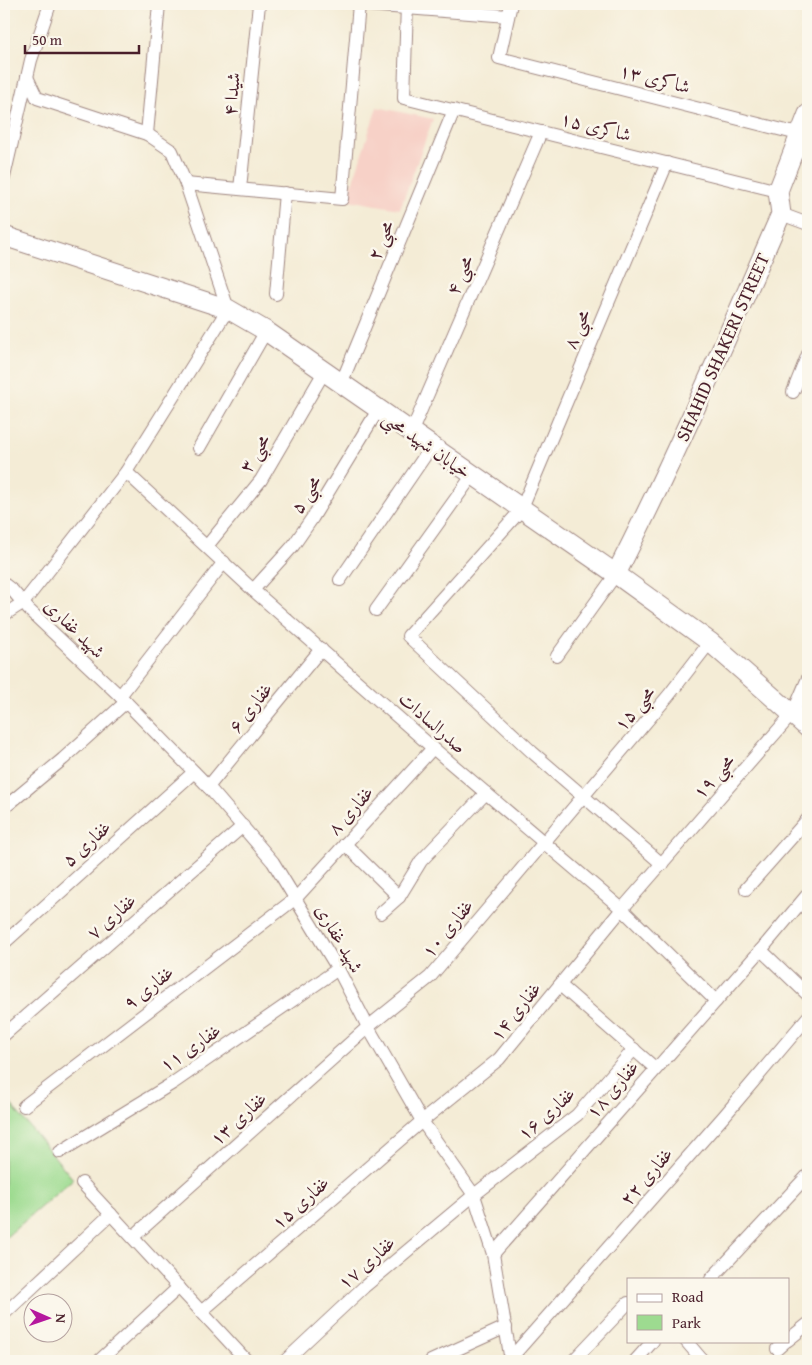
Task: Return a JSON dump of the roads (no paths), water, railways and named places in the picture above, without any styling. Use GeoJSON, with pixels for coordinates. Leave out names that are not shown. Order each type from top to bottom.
{"type":"FeatureCollection","features":[{"type":"Feature","properties":{"kind":"street"},"geometry":{"type":"LineString","coordinates":[[4,177],[31,60],[50,4]]}},
{"type":"Feature","properties":{"kind":"street"},"geometry":{"type":"LineString","coordinates":[[146,134],[159,4]]}},
{"type":"Feature","properties":{"kind":"street","name":"شیدا ۴"},"geometry":{"type":"LineString","coordinates":[[240,189],[259,4]]}},
{"type":"Feature","properties":{"kind":"street"},"geometry":{"type":"LineString","coordinates":[[355,4],[509,10]]}},
{"type":"Feature","properties":{"kind":"street"},"geometry":{"type":"LineString","coordinates":[[186,184],[342,199],[358,4]]}},
{"type":"Feature","properties":{"kind":"street","name":"شاکری ۱۵"},"geometry":{"type":"LineString","coordinates":[[407,6],[404,98],[778,190]]}},
{"type":"Feature","properties":{"kind":"street","name":"شاکری ۱۳"},"geometry":{"type":"LineString","coordinates":[[509,10],[499,58],[805,135]]}},
{"type":"Feature","properties":{"kind":"street"},"geometry":{"type":"LineString","coordinates":[[4,614],[24,602],[126,472],[228,309],[186,184],[172,151],[146,134],[37,98],[27,78]]}},
{"type":"Feature","properties":{"kind":"street","name":"محبی ۲"},"geometry":{"type":"LineString","coordinates":[[341,384],[454,110]]}},
{"type":"Feature","properties":{"kind":"street"},"geometry":{"type":"LineString","coordinates":[[808,114],[805,135],[778,190],[781,214],[808,224]]}},
{"type":"Feature","properties":{"kind":"street","name":"محبی ۴"},"geometry":{"type":"LineString","coordinates":[[411,433],[541,132]]}},
{"type":"Feature","properties":{"kind":"street","name":"محبی ۸"},"geometry":{"type":"LineString","coordinates":[[584,796],[532,752],[408,636],[521,510],[667,163]]}},
{"type":"Feature","properties":{"kind":"street"},"geometry":{"type":"LineString","coordinates":[[276,294],[285,193]]}},
{"type":"Feature","properties":{"kind":"street","name":"SHAHID SHAKERI STREET"},"geometry":{"type":"LineString","coordinates":[[616,574],[695,410],[781,214]]}},
{"type":"Feature","properties":{"kind":"street","name":"خیابان شهید محبی"},"geometry":{"type":"LineString","coordinates":[[4,236],[228,309],[266,331],[472,476],[616,574],[710,642],[808,728]]}},
{"type":"Feature","properties":{"kind":"street"},"geometry":{"type":"LineString","coordinates":[[198,448],[266,331]]}},
{"type":"Feature","properties":{"kind":"street"},"geometry":{"type":"LineString","coordinates":[[793,392],[808,354]]}},
{"type":"Feature","properties":{"kind":"street","name":"محبی ۳"},"geometry":{"type":"LineString","coordinates":[[207,546],[261,480],[324,372]]}},
{"type":"Feature","properties":{"kind":"street","name":"محبی ۵"},"geometry":{"type":"LineString","coordinates":[[254,590],[298,538],[378,410]]}},
{"type":"Feature","properties":{"kind":"street"},"geometry":{"type":"LineString","coordinates":[[340,580],[431,447]]}},
{"type":"Feature","properties":{"kind":"street","name":"صدرالسادات"},"geometry":{"type":"LineString","coordinates":[[126,472],[254,590],[432,748],[622,909],[716,1001]]}},
{"type":"Feature","properties":{"kind":"street"},"geometry":{"type":"LineString","coordinates":[[376,610],[472,476]]}},
{"type":"Feature","properties":{"kind":"street"},"geometry":{"type":"LineString","coordinates":[[4,808],[62,759],[123,699],[224,562]]}},
{"type":"Feature","properties":{"kind":"street"},"geometry":{"type":"LineString","coordinates":[[557,656],[616,574]]}},
{"type":"Feature","properties":{"kind":"street","name":"شهید غفاری"},"geometry":{"type":"LineString","coordinates":[[4,584],[14,591],[29,610],[123,699],[194,772],[273,862],[338,969],[368,1027],[422,1121],[474,1195],[493,1254],[511,1360]]}},
{"type":"Feature","properties":{"kind":"street","name":"محبی ۱۵"},"geometry":{"type":"LineString","coordinates":[[544,843],[669,695],[710,642]]}},
{"type":"Feature","properties":{"kind":"street","name":"غفاری ۶"},"geometry":{"type":"LineString","coordinates":[[208,787],[321,650]]}},
{"type":"Feature","properties":{"kind":"street","name":"محبی ۱۹"},"geometry":{"type":"LineString","coordinates":[[622,909],[793,713],[808,678]]}},
{"type":"Feature","properties":{"kind":"street","name":"غفاری ۸"},"geometry":{"type":"LineString","coordinates":[[296,898],[432,748]]}},
{"type":"Feature","properties":{"kind":"street","name":"غفاری ۵"},"geometry":{"type":"LineString","coordinates":[[4,943],[194,772]]}},
{"type":"Feature","properties":{"kind":"street"},"geometry":{"type":"LineString","coordinates":[[381,913],[399,896],[421,861],[486,793]]}},
{"type":"Feature","properties":{"kind":"street"},"geometry":{"type":"LineString","coordinates":[[584,796],[662,864]]}},
{"type":"Feature","properties":{"kind":"street"},"geometry":{"type":"LineString","coordinates":[[746,889],[808,819]]}},
{"type":"Feature","properties":{"kind":"street","name":"غفاری ۷"},"geometry":{"type":"LineString","coordinates":[[4,1035],[243,826]]}},
{"type":"Feature","properties":{"kind":"street","name":"غفاری ۱۰"},"geometry":{"type":"LineString","coordinates":[[368,1027],[430,977],[544,843]]}},
{"type":"Feature","properties":{"kind":"street"},"geometry":{"type":"LineString","coordinates":[[345,844],[399,896]]}},
{"type":"Feature","properties":{"kind":"street","name":"غفاری ۱۸"},"geometry":{"type":"LineString","coordinates":[[493,1254],[761,950],[808,894]]}},
{"type":"Feature","properties":{"kind":"street","name":"غفاری ۹"},"geometry":{"type":"LineString","coordinates":[[24,1106],[296,898]]}},
{"type":"Feature","properties":{"kind":"street","name":"غفاری ۱۴"},"geometry":{"type":"LineString","coordinates":[[422,1121],[500,1059],[622,909]]}},
{"type":"Feature","properties":{"kind":"street"},"geometry":{"type":"LineString","coordinates":[[761,950],[808,995]]}},
{"type":"Feature","properties":{"kind":"street","name":"غفاری ۱۱"},"geometry":{"type":"LineString","coordinates":[[60,1152],[173,1083],[338,969]]}},
{"type":"Feature","properties":{"kind":"street"},"geometry":{"type":"LineString","coordinates":[[560,985],[655,1068]]}},
{"type":"Feature","properties":{"kind":"street","name":"غفاری ۲۲"},"geometry":{"type":"LineString","coordinates":[[511,1360],[808,1017]]}},
{"type":"Feature","properties":{"kind":"street","name":"غفاری ۱۳"},"geometry":{"type":"LineString","coordinates":[[133,1238],[368,1027]]}},
{"type":"Feature","properties":{"kind":"street","name":"غفاری ۱۶"},"geometry":{"type":"LineString","coordinates":[[474,1195],[577,1115],[634,1049]]}},
{"type":"Feature","properties":{"kind":"street","name":"غفاری ۱۵"},"geometry":{"type":"LineString","coordinates":[[201,1312],[422,1121]]}},
{"type":"Feature","properties":{"kind":"street"},"geometry":{"type":"LineString","coordinates":[[712,1278],[808,1174]]}},
{"type":"Feature","properties":{"kind":"street"},"geometry":{"type":"LineString","coordinates":[[82,1183],[247,1361]]}},
{"type":"Feature","properties":{"kind":"street","name":"غفاری ۱۷"},"geometry":{"type":"LineString","coordinates":[[285,1361],[364,1287],[474,1195]]}},
{"type":"Feature","properties":{"kind":"street"},"geometry":{"type":"LineString","coordinates":[[4,1314],[111,1214]]}},
{"type":"Feature","properties":{"kind":"street"},"geometry":{"type":"LineString","coordinates":[[99,1361],[179,1287]]}},
{"type":"Feature","properties":{"kind":"street"},"geometry":{"type":"LineString","coordinates":[[573,1361],[627,1304]]}},
{"type":"Feature","properties":{"kind":"street"},"geometry":{"type":"LineString","coordinates":[[790,1338],[808,1324]]}},
{"type":"Feature","properties":{"kind":"street"},"geometry":{"type":"LineString","coordinates":[[431,1361],[506,1327]]}},
{"type":"Feature","properties":{"kind":"street"},"geometry":{"type":"LineString","coordinates":[[635,1361],[652,1342]]}},
{"type":"Feature","properties":{"kind":"street"},"geometry":{"type":"LineString","coordinates":[[687,1342],[704,1361]]}}]}
